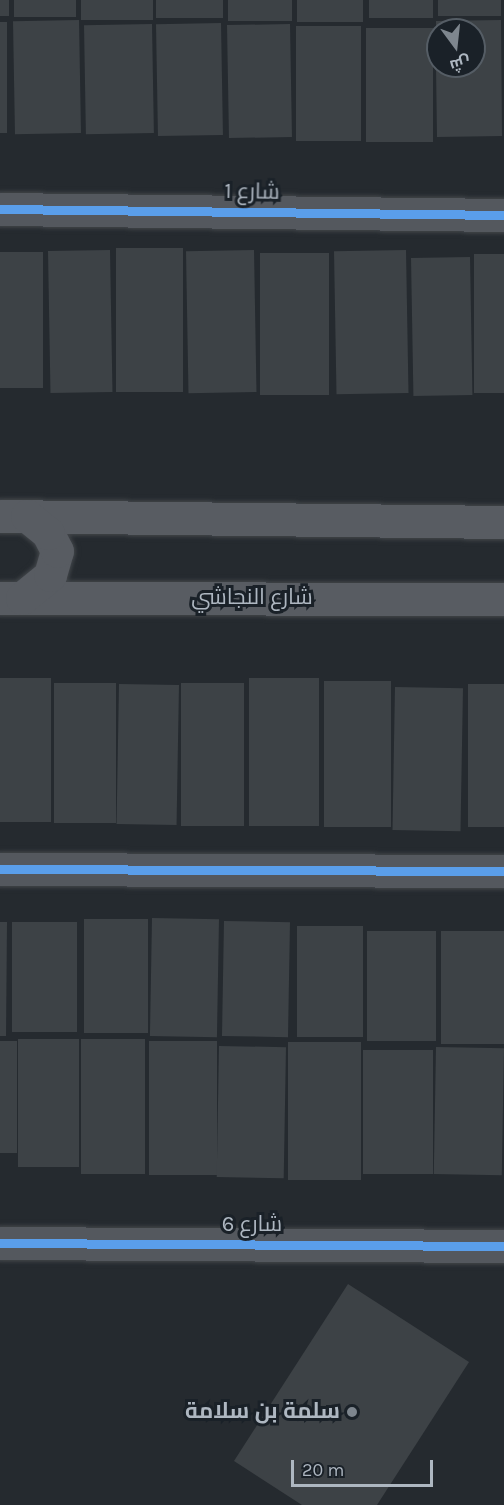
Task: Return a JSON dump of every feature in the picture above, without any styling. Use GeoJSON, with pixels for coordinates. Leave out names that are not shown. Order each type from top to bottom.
{"type":"FeatureCollection","features":[{"type":"Feature","properties":{"kind":"main road"},"geometry":{"type":"LineString","coordinates":[[14,516],[504,522]]}},
{"type":"Feature","properties":{"kind":"main road"},"geometry":{"type":"LineString","coordinates":[[11,598],[50,575],[57,551],[48,533],[14,516]]}},
{"type":"Feature","properties":{"kind":"main road","name":"شارع النجاشي"},"geometry":{"type":"LineString","coordinates":[[11,598],[504,599]]}},
{"type":"Feature","properties":{"kind":"street","name":"شارع 1"},"geometry":{"type":"LineString","coordinates":[[0,209],[504,215]]}},
{"type":"Feature","properties":{"kind":"street"},"geometry":{"type":"LineString","coordinates":[[0,869],[504,871]]}},
{"type":"Feature","properties":{"kind":"street","name":"شارع 6"},"geometry":{"type":"LineString","coordinates":[[0,1243],[504,1246]]}},
{"type":"Feature","properties":{"kind":"building"},"geometry":{"type":"Polygon","coordinates":[[[0,0],[9,0],[9,16],[0,16],[0,0]]]}},
{"type":"Feature","properties":{"kind":"building"},"geometry":{"type":"Polygon","coordinates":[[[14,0],[76,0],[76,17],[14,17],[14,0]]]}},
{"type":"Feature","properties":{"kind":"building"},"geometry":{"type":"Polygon","coordinates":[[[81,0],[153,0],[153,20],[81,20],[81,0]]]}},
{"type":"Feature","properties":{"kind":"building"},"geometry":{"type":"Polygon","coordinates":[[[156,0],[223,0],[223,18],[156,18],[156,0]]]}},
{"type":"Feature","properties":{"kind":"building"},"geometry":{"type":"Polygon","coordinates":[[[228,0],[292,0],[292,21],[228,21],[228,0]]]}},
{"type":"Feature","properties":{"kind":"building"},"geometry":{"type":"Polygon","coordinates":[[[297,0],[363,0],[363,22],[297,22],[297,0]]]}},
{"type":"Feature","properties":{"kind":"building"},"geometry":{"type":"Polygon","coordinates":[[[369,0],[433,0],[433,18],[369,18],[369,0]]]}},
{"type":"Feature","properties":{"kind":"building"},"geometry":{"type":"Polygon","coordinates":[[[438,0],[501,0],[501,16],[438,16],[438,0]]]}},
{"type":"Feature","properties":{"kind":"building"},"geometry":{"type":"Polygon","coordinates":[[[79,20],[81,133],[15,134],[13,21],[79,20]]]}},
{"type":"Feature","properties":{"kind":"building"},"geometry":{"type":"Polygon","coordinates":[[[486,20],[501,20],[502,136],[437,137],[436,78],[486,78],[486,20]]]}},
{"type":"Feature","properties":{"kind":"building"},"geometry":{"type":"Polygon","coordinates":[[[0,22],[7,22],[7,133],[0,133],[0,22]]]}},
{"type":"Feature","properties":{"kind":"building"},"geometry":{"type":"Polygon","coordinates":[[[221,23],[223,135],[158,136],[156,24],[221,23]]]}},
{"type":"Feature","properties":{"kind":"building"},"geometry":{"type":"Polygon","coordinates":[[[152,24],[154,133],[86,134],[84,25],[152,24]]]}},
{"type":"Feature","properties":{"kind":"building"},"geometry":{"type":"Polygon","coordinates":[[[290,24],[292,137],[229,138],[227,25],[290,24]]]}},
{"type":"Feature","properties":{"kind":"building"},"geometry":{"type":"Polygon","coordinates":[[[296,26],[361,26],[361,141],[296,141],[296,26]]]}},
{"type":"Feature","properties":{"kind":"building"},"geometry":{"type":"Polygon","coordinates":[[[366,28],[426,28],[426,78],[433,78],[433,142],[366,142],[366,28]]]}},
{"type":"Feature","properties":{"kind":"building"},"geometry":{"type":"Polygon","coordinates":[[[116,248],[183,248],[183,392],[116,392],[116,248]]]}},
{"type":"Feature","properties":{"kind":"building"},"geometry":{"type":"Polygon","coordinates":[[[110,250],[112,392],[50,393],[48,251],[110,250]]]}},
{"type":"Feature","properties":{"kind":"building"},"geometry":{"type":"Polygon","coordinates":[[[254,250],[256,392],[188,393],[186,251],[254,250]]]}},
{"type":"Feature","properties":{"kind":"building"},"geometry":{"type":"Polygon","coordinates":[[[406,250],[408,393],[337,394],[334,251],[406,250]]]}},
{"type":"Feature","properties":{"kind":"building"},"geometry":{"type":"Polygon","coordinates":[[[0,252],[43,252],[43,388],[0,388],[0,252]]]}},
{"type":"Feature","properties":{"kind":"building"},"geometry":{"type":"Polygon","coordinates":[[[260,253],[329,253],[329,395],[260,395],[260,253]]]}},
{"type":"Feature","properties":{"kind":"building"},"geometry":{"type":"Polygon","coordinates":[[[474,254],[504,254],[504,393],[474,393],[474,254]]]}},
{"type":"Feature","properties":{"kind":"building"},"geometry":{"type":"Polygon","coordinates":[[[470,257],[472,395],[413,396],[411,258],[470,257]]]}},
{"type":"Feature","properties":{"kind":"building"},"geometry":{"type":"Polygon","coordinates":[[[0,678],[51,678],[51,822],[0,822],[0,678]]]}},
{"type":"Feature","properties":{"kind":"building"},"geometry":{"type":"Polygon","coordinates":[[[249,678],[319,678],[319,826],[249,826],[249,678]]]}},
{"type":"Feature","properties":{"kind":"building"},"geometry":{"type":"Polygon","coordinates":[[[324,681],[391,681],[391,827],[324,827],[324,681]]]}},
{"type":"Feature","properties":{"kind":"building"},"geometry":{"type":"Polygon","coordinates":[[[54,683],[116,683],[116,823],[54,823],[54,683]]]}},
{"type":"Feature","properties":{"kind":"building"},"geometry":{"type":"Polygon","coordinates":[[[181,683],[244,683],[244,826],[181,826],[181,683]]]}},
{"type":"Feature","properties":{"kind":"building"},"geometry":{"type":"Polygon","coordinates":[[[119,684],[179,685],[177,825],[117,824],[119,684]]]}},
{"type":"Feature","properties":{"kind":"building"},"geometry":{"type":"Polygon","coordinates":[[[468,684],[504,684],[504,827],[468,827],[468,684]]]}},
{"type":"Feature","properties":{"kind":"building"},"geometry":{"type":"Polygon","coordinates":[[[395,687],[463,688],[460,831],[393,830],[395,687]]]}},
{"type":"Feature","properties":{"kind":"building"},"geometry":{"type":"Polygon","coordinates":[[[152,918],[219,919],[217,1037],[150,1036],[152,918]]]}},
{"type":"Feature","properties":{"kind":"building"},"geometry":{"type":"Polygon","coordinates":[[[84,919],[148,919],[148,1033],[84,1033],[84,919]]]}},
{"type":"Feature","properties":{"kind":"building"},"geometry":{"type":"Polygon","coordinates":[[[224,921],[290,922],[288,1037],[222,1036],[224,921]]]}},
{"type":"Feature","properties":{"kind":"building"},"geometry":{"type":"Polygon","coordinates":[[[0,922],[7,922],[6,1036],[0,1036],[0,922]]]}},
{"type":"Feature","properties":{"kind":"building"},"geometry":{"type":"Polygon","coordinates":[[[12,922],[77,922],[77,1032],[12,1032],[12,922]]]}},
{"type":"Feature","properties":{"kind":"building"},"geometry":{"type":"Polygon","coordinates":[[[297,926],[363,926],[363,1037],[297,1037],[297,926]]]}},
{"type":"Feature","properties":{"kind":"building"},"geometry":{"type":"Polygon","coordinates":[[[367,931],[436,931],[436,1041],[367,1041],[367,931]]]}},
{"type":"Feature","properties":{"kind":"building"},"geometry":{"type":"Polygon","coordinates":[[[441,931],[504,931],[504,1044],[441,1044],[441,931]]]}},
{"type":"Feature","properties":{"kind":"building"},"geometry":{"type":"Polygon","coordinates":[[[18,1039],[79,1039],[79,1167],[18,1167],[18,1039]]]}},
{"type":"Feature","properties":{"kind":"building"},"geometry":{"type":"Polygon","coordinates":[[[81,1039],[145,1039],[145,1174],[81,1174],[81,1039]]]}},
{"type":"Feature","properties":{"kind":"building"},"geometry":{"type":"Polygon","coordinates":[[[0,1041],[17,1041],[17,1153],[0,1153],[0,1041]]]}},
{"type":"Feature","properties":{"kind":"building"},"geometry":{"type":"Polygon","coordinates":[[[149,1041],[217,1041],[217,1175],[149,1175],[149,1041]]]}},
{"type":"Feature","properties":{"kind":"building"},"geometry":{"type":"Polygon","coordinates":[[[288,1042],[361,1042],[361,1180],[288,1180],[288,1042]]]}},
{"type":"Feature","properties":{"kind":"building"},"geometry":{"type":"Polygon","coordinates":[[[219,1046],[286,1047],[284,1178],[217,1177],[219,1046]]]}},
{"type":"Feature","properties":{"kind":"building"},"geometry":{"type":"Polygon","coordinates":[[[436,1047],[504,1048],[502,1175],[434,1174],[436,1047]]]}},
{"type":"Feature","properties":{"kind":"building"},"geometry":{"type":"Polygon","coordinates":[[[363,1050],[433,1050],[433,1174],[363,1174],[363,1050]]]}},
{"type":"Feature","properties":{"kind":"building","name":"سلمة بن سلامة"},"geometry":{"type":"Polygon","coordinates":[[[348,1284],[469,1362],[377,1505],[302,1505],[234,1461],[348,1284]]]}},
{"type":"Feature","properties":{"kind":"cycle path"},"geometry":{"type":"LineString","coordinates":[[0,209],[504,215]]}},
{"type":"Feature","properties":{"kind":"cycle path"},"geometry":{"type":"LineString","coordinates":[[0,869],[504,871]]}},
{"type":"Feature","properties":{"kind":"cycle path"},"geometry":{"type":"LineString","coordinates":[[0,1243],[504,1246]]}},
{"type":"Feature","properties":{"kind":"place","name":"سلمة بن سلامة"},"geometry":{"type":"Point","coordinates":[352,1412]}}]}
